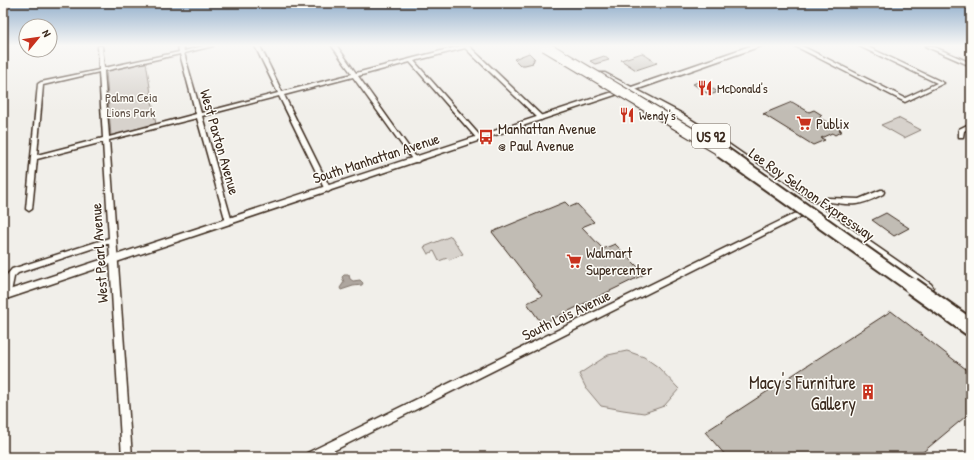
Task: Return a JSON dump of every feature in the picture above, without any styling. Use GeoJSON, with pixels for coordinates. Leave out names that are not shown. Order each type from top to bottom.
{"type":"FeatureCollection","features":[{"type":"Feature","properties":{"kind":"highway","name":"Lee Roy Selmon Expressway"},"geometry":{"type":"LineString","coordinates":[[579,67],[725,153],[971,328]]}},
{"type":"Feature","properties":{"kind":"highway","name":"Lee Roy Selmon Expressway"},"geometry":{"type":"LineString","coordinates":[[588,67],[734,155],[971,321]]}},
{"type":"Feature","properties":{"kind":"main road","name":"US 92"},"geometry":{"type":"LineString","coordinates":[[573,67],[684,129],[809,210]]}},
{"type":"Feature","properties":{"kind":"main road"},"geometry":{"type":"LineString","coordinates":[[580,67],[610,84],[629,89]]}},
{"type":"Feature","properties":{"kind":"main road","name":"US 92"},"geometry":{"type":"LineString","coordinates":[[590,67],[692,124],[739,154],[809,210],[971,333]]}},
{"type":"Feature","properties":{"kind":"main road","name":"South Manhattan Avenue"},"geometry":{"type":"LineString","coordinates":[[619,92],[694,67]]}},
{"type":"Feature","properties":{"kind":"main road"},"geometry":{"type":"LineString","coordinates":[[619,92],[639,97],[690,125],[733,153],[739,154]]}},
{"type":"Feature","properties":{"kind":"main road"},"geometry":{"type":"LineString","coordinates":[[809,210],[827,220],[971,321]]}},
{"type":"Feature","properties":{"kind":"street"},"geometry":{"type":"LineString","coordinates":[[29,209],[41,84],[112,67]]}},
{"type":"Feature","properties":{"kind":"street","name":"West Paxton Avenue"},"geometry":{"type":"LineString","coordinates":[[186,67],[230,222]]}},
{"type":"Feature","properties":{"kind":"street"},"geometry":{"type":"LineString","coordinates":[[268,67],[328,190]]}},
{"type":"Feature","properties":{"kind":"street"},"geometry":{"type":"LineString","coordinates":[[350,67],[416,161]]}},
{"type":"Feature","properties":{"kind":"street"},"geometry":{"type":"LineString","coordinates":[[34,158],[385,67]]}},
{"type":"Feature","properties":{"kind":"street"},"geometry":{"type":"LineString","coordinates":[[417,67],[480,139]]}},
{"type":"Feature","properties":{"kind":"street"},"geometry":{"type":"LineString","coordinates":[[488,67],[541,118]]}},
{"type":"Feature","properties":{"kind":"street"},"geometry":{"type":"LineString","coordinates":[[840,67],[905,100],[941,83],[908,67]]}},
{"type":"Feature","properties":{"kind":"street","name":"West Pearl Avenue"},"geometry":{"type":"LineString","coordinates":[[102,70],[113,260],[127,457]]}},
{"type":"Feature","properties":{"kind":"street","name":"South Manhattan Avenue"},"geometry":{"type":"LineString","coordinates":[[5,295],[416,161],[619,92]]}},
{"type":"Feature","properties":{"kind":"street"},"geometry":{"type":"LineString","coordinates":[[961,136],[961,130],[971,126]]}},
{"type":"Feature","properties":{"kind":"street","name":"South Lois Avenue"},"geometry":{"type":"LineString","coordinates":[[311,457],[829,200],[854,202],[869,198],[881,192]]}},
{"type":"Feature","properties":{"kind":"street"},"geometry":{"type":"LineString","coordinates":[[5,295],[10,276],[15,271],[112,240]]}},
{"type":"Feature","properties":{"kind":"green space","name":"Palma Ceia Lions Park"},"geometry":{"type":"Polygon","coordinates":[[[122,67],[147,67],[156,125],[111,136],[106,71],[122,67]]]}},
{"type":"Feature","properties":{"kind":"green space"},"geometry":{"type":"Polygon","coordinates":[[[898,118],[921,130],[904,138],[881,125],[898,118]]]}},
{"type":"Feature","properties":{"kind":"green space"},"geometry":{"type":"Polygon","coordinates":[[[451,236],[463,254],[449,260],[447,258],[439,261],[434,251],[428,254],[424,247],[451,236]]]}},
{"type":"Feature","properties":{"kind":"green space"},"geometry":{"type":"Polygon","coordinates":[[[627,351],[644,357],[658,367],[679,389],[664,406],[644,413],[601,406],[586,388],[579,374],[608,355],[627,351]]]}},
{"type":"Feature","properties":{"kind":"shaded area"},"geometry":{"type":"Polygon","coordinates":[[[344,275],[349,275],[350,279],[353,281],[360,280],[363,283],[362,285],[341,290],[340,288],[344,282],[342,277],[344,275]]]}},
{"type":"Feature","properties":{"kind":"building"},"geometry":{"type":"Polygon","coordinates":[[[632,67],[644,67],[636,70],[632,67]]]}},
{"type":"Feature","properties":{"kind":"building","name":"McDonald's"},"geometry":{"type":"Polygon","coordinates":[[[700,81],[718,92],[710,95],[693,84],[700,81]]]}},
{"type":"Feature","properties":{"kind":"building","name":"Publix"},"geometry":{"type":"Polygon","coordinates":[[[792,102],[809,112],[814,110],[822,115],[819,118],[841,129],[839,130],[842,131],[835,135],[832,133],[821,138],[825,140],[813,145],[763,114],[792,102]]]}},
{"type":"Feature","properties":{"kind":"building","name":"Walmart Supercenter"},"geometry":{"type":"Polygon","coordinates":[[[565,202],[570,207],[577,204],[594,222],[582,227],[603,249],[615,244],[645,274],[542,324],[527,303],[542,296],[492,232],[565,202]]]}},
{"type":"Feature","properties":{"kind":"building"},"geometry":{"type":"Polygon","coordinates":[[[886,213],[909,228],[894,236],[872,220],[886,213]]]}},
{"type":"Feature","properties":{"kind":"building","name":"Macy's Furniture Gallery"},"geometry":{"type":"Polygon","coordinates":[[[891,311],[971,373],[971,412],[917,457],[727,457],[705,432],[891,311]]]}},
{"type":"Feature","properties":{"kind":"place","name":"McDonald's"},"geometry":{"type":"Point","coordinates":[705,88]}},
{"type":"Feature","properties":{"kind":"place","name":"Wendy's"},"geometry":{"type":"Point","coordinates":[627,115]}},
{"type":"Feature","properties":{"kind":"place","name":"Publix"},"geometry":{"type":"Point","coordinates":[804,123]}},
{"type":"Feature","properties":{"kind":"place","name":"Manhattan Avenue @ Paul Avenue"},"geometry":{"type":"Point","coordinates":[486,137]}},
{"type":"Feature","properties":{"kind":"place","name":"Walmart Supercenter"},"geometry":{"type":"Point","coordinates":[574,261]}},
{"type":"Feature","properties":{"kind":"place","name":"Macy's Furniture Gallery"},"geometry":{"type":"Point","coordinates":[868,392]}}]}
